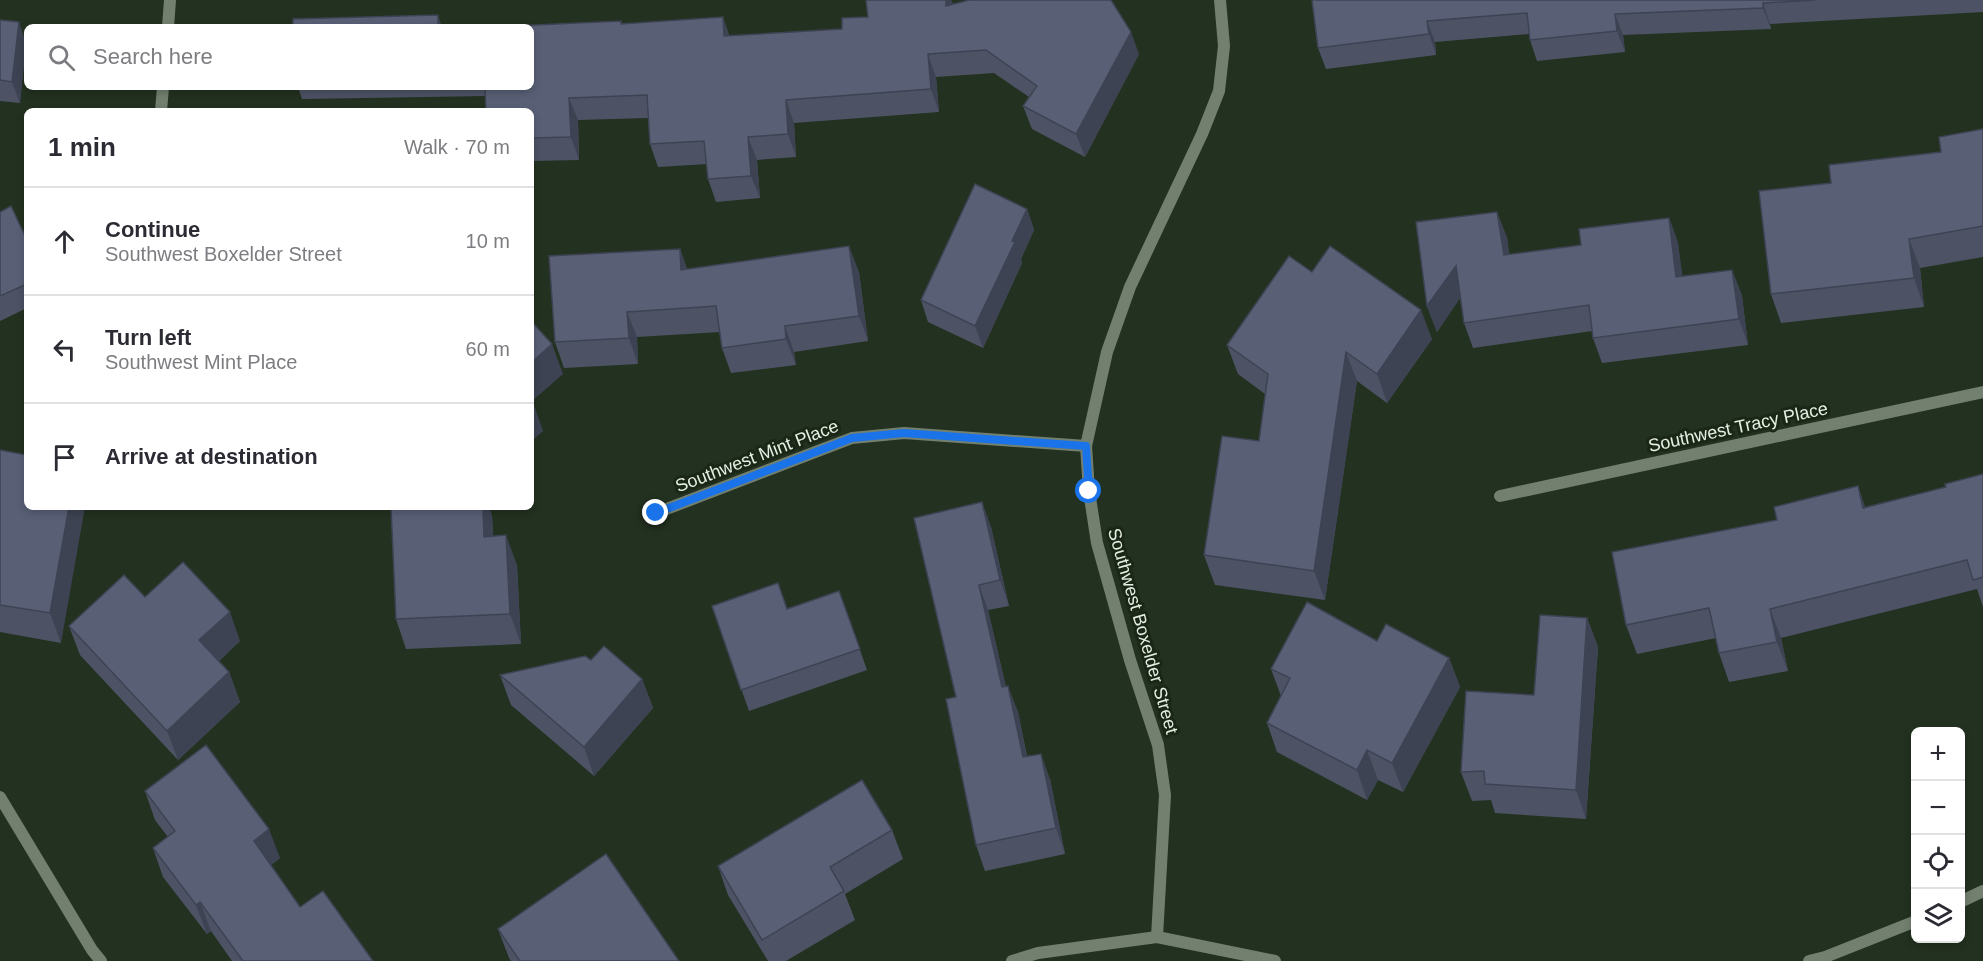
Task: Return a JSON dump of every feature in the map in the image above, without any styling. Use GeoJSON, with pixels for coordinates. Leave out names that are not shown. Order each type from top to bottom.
{"type":"FeatureCollection","features":[{"type":"Feature","properties":{"kind":"street"},"geometry":{"type":"LineString","coordinates":[[168,24],[170,0]]}},
{"type":"Feature","properties":{"kind":"street","name":"Southwest Boxelder Street"},"geometry":{"type":"LineString","coordinates":[[1157,937],[1165,795],[1158,745],[1130,660],[1096,543],[1086,446],[1107,352],[1130,287],[1202,134],[1218,91],[1224,46],[1220,0]]}},
{"type":"Feature","properties":{"kind":"street"},"geometry":{"type":"LineString","coordinates":[[161,108],[163,90]]}},
{"type":"Feature","properties":{"kind":"street","name":"Southwest Tracy Place"},"geometry":{"type":"LineString","coordinates":[[1500,496],[1983,393]]}},
{"type":"Feature","properties":{"kind":"street","name":"Southwest Mint Place"},"geometry":{"type":"LineString","coordinates":[[656,513],[852,438],[904,433],[1086,446]]}},
{"type":"Feature","properties":{"kind":"street"},"geometry":{"type":"LineString","coordinates":[[0,797],[92,950],[101,961]]}},
{"type":"Feature","properties":{"kind":"street"},"geometry":{"type":"LineString","coordinates":[[1965,900],[1983,891]]}},
{"type":"Feature","properties":{"kind":"street"},"geometry":{"type":"LineString","coordinates":[[1809,961],[1825,957],[1911,923]]}},
{"type":"Feature","properties":{"kind":"street"},"geometry":{"type":"LineString","coordinates":[[1012,961],[1038,953],[1157,937],[1275,961]]}},
{"type":"Feature","properties":{"kind":"building"},"geometry":{"type":"Polygon","coordinates":[[[866,0],[946,0],[946,6],[969,0],[1111,0],[1131,32],[1076,134],[1023,106],[1037,86],[986,50],[928,54],[931,89],[786,100],[788,134],[748,137],[751,176],[708,179],[704,141],[650,144],[647,95],[569,98],[571,137],[534,138],[534,108],[486,108],[485,90],[534,90],[534,25],[621,21],[621,24],[723,17],[724,36],[842,29],[842,18],[868,17],[866,0]]]}},
{"type":"Feature","properties":{"kind":"building"},"geometry":{"type":"Polygon","coordinates":[[[1312,0],[1815,0],[1763,3],[1763,8],[1615,14],[1617,31],[1530,40],[1527,13],[1427,21],[1429,34],[1318,48],[1312,0]]]}},
{"type":"Feature","properties":{"kind":"building"},"geometry":{"type":"Polygon","coordinates":[[[438,15],[438,24],[293,24],[293,19],[438,15]]]}},
{"type":"Feature","properties":{"kind":"building"},"geometry":{"type":"Polygon","coordinates":[[[0,20],[19,22],[12,82],[0,80],[0,20]]]}},
{"type":"Feature","properties":{"kind":"building"},"geometry":{"type":"Polygon","coordinates":[[[1983,129],[1983,226],[1909,239],[1914,278],[1771,294],[1759,191],[1831,183],[1829,165],[1941,152],[1939,137],[1983,129]]]}},
{"type":"Feature","properties":{"kind":"building"},"geometry":{"type":"Polygon","coordinates":[[[975,184],[1027,209],[1012,241],[1015,242],[975,326],[921,300],[975,184]]]}},
{"type":"Feature","properties":{"kind":"building"},"geometry":{"type":"Polygon","coordinates":[[[11,206],[24,234],[24,285],[0,296],[0,212],[11,206]]]}},
{"type":"Feature","properties":{"kind":"building"},"geometry":{"type":"Polygon","coordinates":[[[1497,212],[1504,255],[1581,245],[1579,229],[1669,218],[1676,277],[1732,270],[1739,319],[1593,338],[1589,305],[1464,323],[1456,266],[1427,306],[1416,222],[1497,212]]]}},
{"type":"Feature","properties":{"kind":"building"},"geometry":{"type":"Polygon","coordinates":[[[849,246],[859,316],[785,326],[786,339],[722,348],[716,306],[627,312],[629,338],[555,342],[549,256],[680,249],[681,270],[849,246]]]}},
{"type":"Feature","properties":{"kind":"building"},"geometry":{"type":"Polygon","coordinates":[[[1330,246],[1421,310],[1377,374],[1346,352],[1314,571],[1204,555],[1222,436],[1259,441],[1268,374],[1227,345],[1289,256],[1312,272],[1330,246]]]}},
{"type":"Feature","properties":{"kind":"building"},"geometry":{"type":"Polygon","coordinates":[[[534,324],[552,344],[534,360],[534,324]]]}},
{"type":"Feature","properties":{"kind":"building"},"geometry":{"type":"Polygon","coordinates":[[[0,450],[24,454],[24,510],[68,510],[50,613],[0,605],[0,450]]]}},
{"type":"Feature","properties":{"kind":"building"},"geometry":{"type":"Polygon","coordinates":[[[1983,474],[1983,577],[1973,580],[1967,560],[1770,609],[1777,642],[1719,653],[1709,608],[1626,625],[1612,552],[1777,520],[1774,507],[1858,486],[1863,508],[1946,487],[1945,484],[1983,474]]]}},
{"type":"Feature","properties":{"kind":"building"},"geometry":{"type":"Polygon","coordinates":[[[982,502],[1000,580],[979,585],[1002,687],[1008,686],[1023,757],[1041,754],[1056,828],[976,845],[946,699],[956,697],[914,518],[982,502]]]}},
{"type":"Feature","properties":{"kind":"building"},"geometry":{"type":"Polygon","coordinates":[[[391,510],[483,510],[484,537],[506,535],[510,614],[396,619],[391,510]]]}},
{"type":"Feature","properties":{"kind":"building"},"geometry":{"type":"Polygon","coordinates":[[[183,562],[230,612],[199,640],[229,672],[167,731],[69,626],[124,575],[145,597],[183,562]]]}},
{"type":"Feature","properties":{"kind":"building"},"geometry":{"type":"Polygon","coordinates":[[[778,583],[787,609],[839,591],[860,649],[741,690],[712,606],[778,583]]]}},
{"type":"Feature","properties":{"kind":"building"},"geometry":{"type":"Polygon","coordinates":[[[1307,602],[1377,641],[1386,624],[1449,658],[1392,763],[1367,750],[1357,770],[1267,723],[1290,678],[1271,669],[1307,602]]]}},
{"type":"Feature","properties":{"kind":"building"},"geometry":{"type":"Polygon","coordinates":[[[1540,615],[1587,618],[1576,790],[1485,784],[1484,771],[1461,772],[1466,691],[1534,695],[1540,615]]]}},
{"type":"Feature","properties":{"kind":"building"},"geometry":{"type":"Polygon","coordinates":[[[604,646],[642,679],[584,747],[500,675],[585,656],[591,660],[604,646]]]}},
{"type":"Feature","properties":{"kind":"building"},"geometry":{"type":"Polygon","coordinates":[[[206,745],[269,829],[254,841],[300,907],[323,891],[373,961],[243,961],[200,902],[196,905],[153,848],[175,831],[145,791],[206,745]]]}},
{"type":"Feature","properties":{"kind":"building"},"geometry":{"type":"Polygon","coordinates":[[[862,780],[892,830],[830,867],[844,891],[762,940],[718,866],[862,780]]]}},
{"type":"Feature","properties":{"kind":"building"},"geometry":{"type":"Polygon","coordinates":[[[606,854],[679,961],[520,961],[498,929],[606,854]]]}},
{"type":"Feature","properties":{"kind":"route"},"geometry":{"type":"LineString","coordinates":[[656,513],[852,438],[904,433],[1086,446],[1089,491]]}}]}
